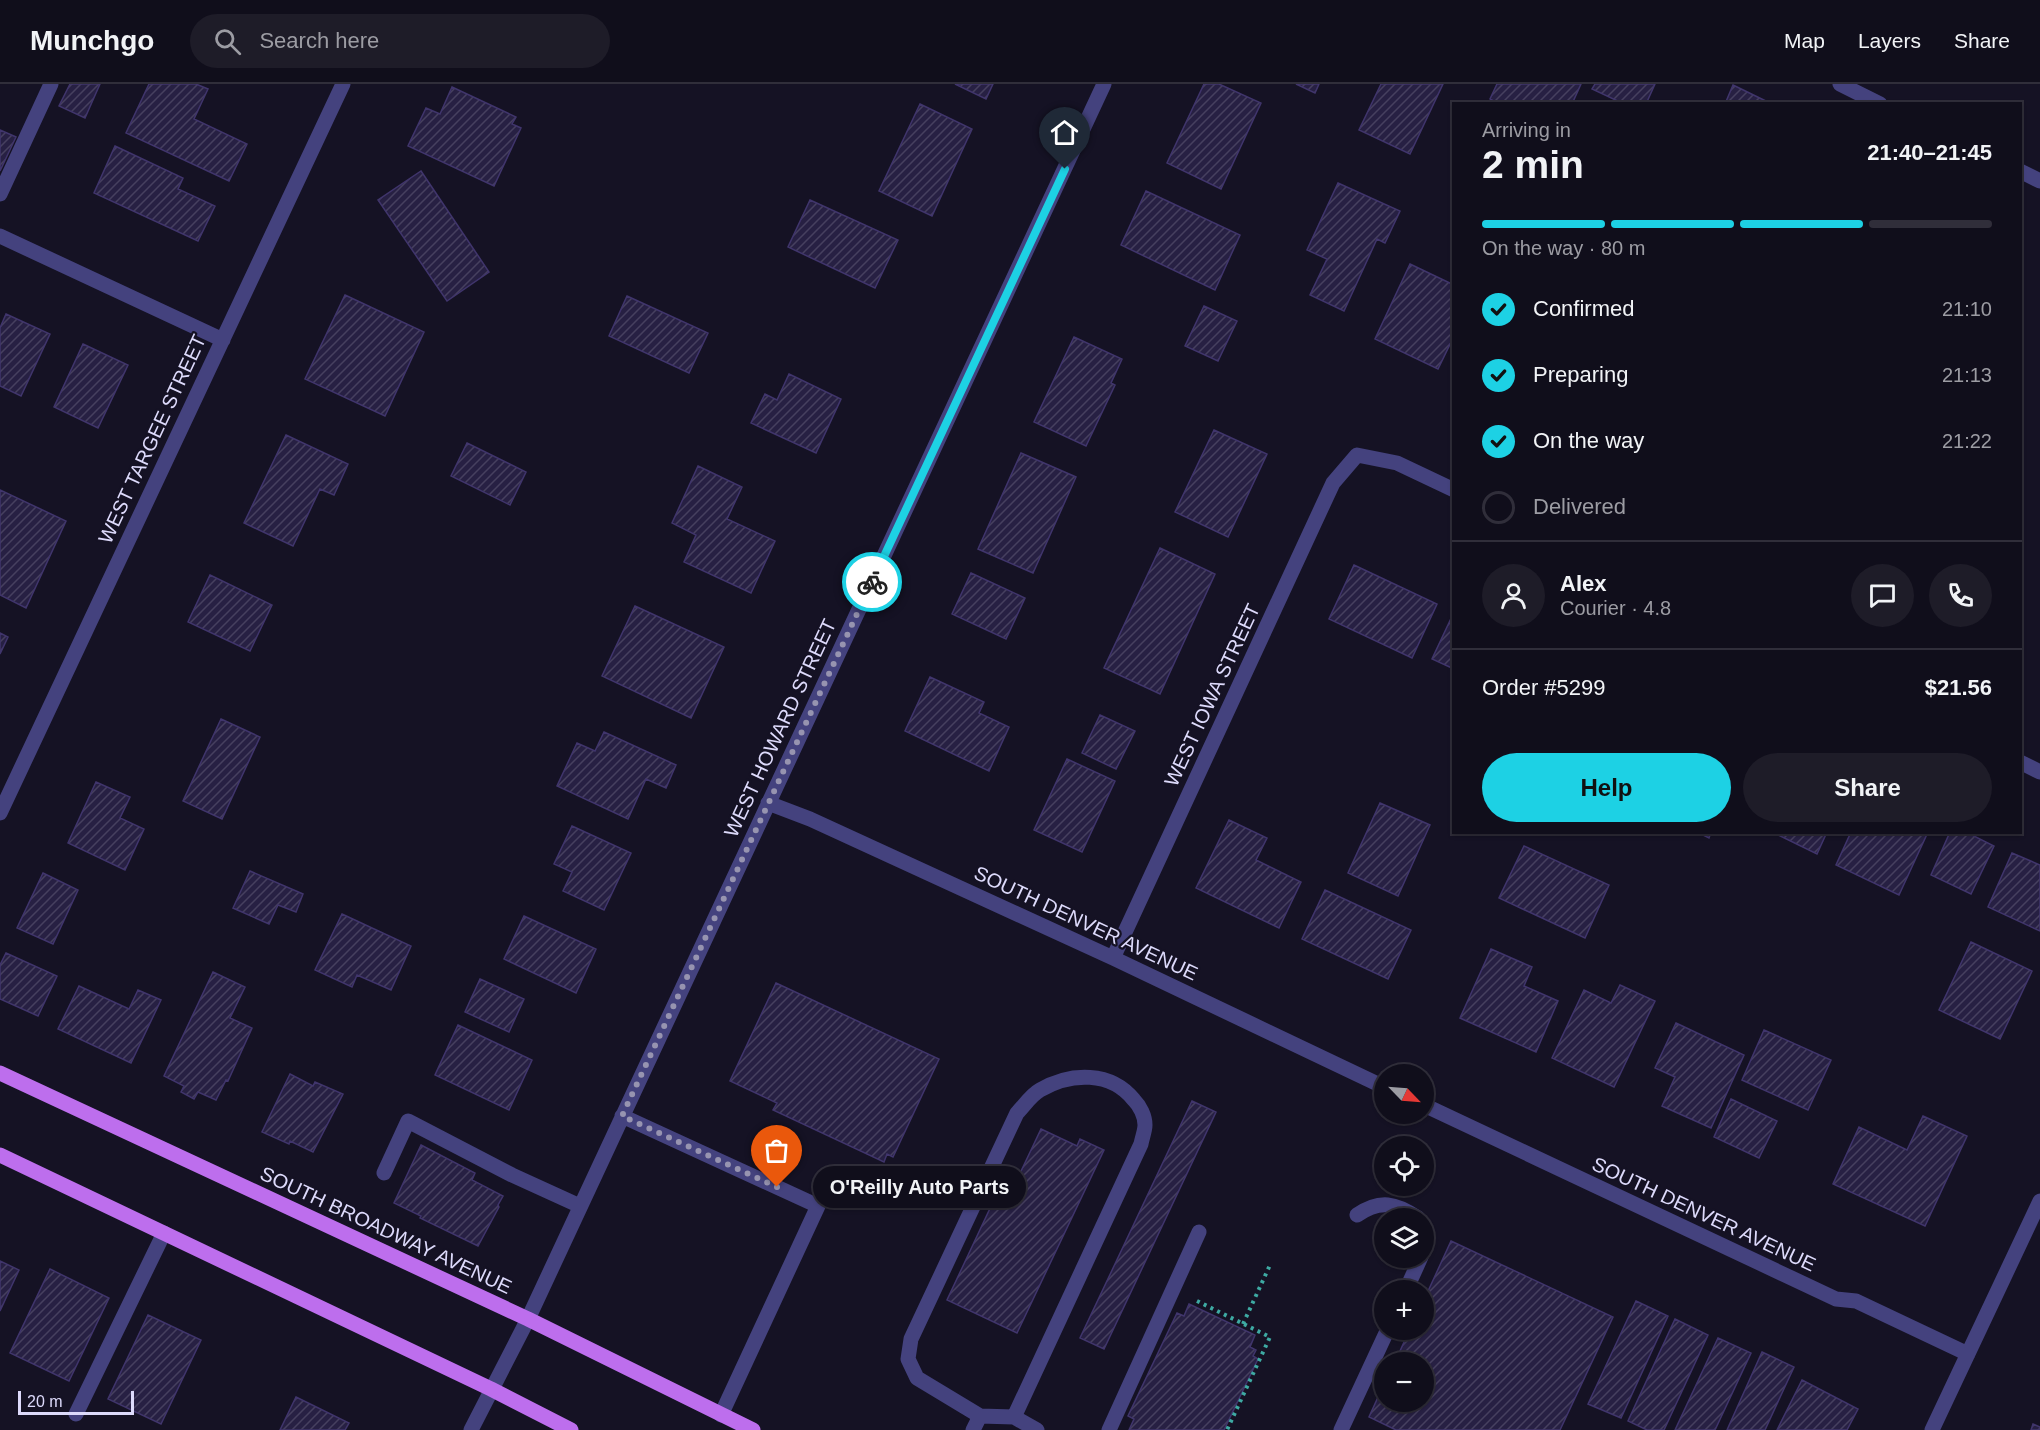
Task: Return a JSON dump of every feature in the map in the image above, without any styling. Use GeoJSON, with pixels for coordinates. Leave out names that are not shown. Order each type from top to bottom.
{"type":"FeatureCollection","features":[{"type":"Feature","properties":{"kind":"main road","name":"SOUTH BROADWAY AVENUE"},"geometry":{"type":"LineString","coordinates":[[0,1073],[528,1318],[753,1430]]}},
{"type":"Feature","properties":{"kind":"main road"},"geometry":{"type":"LineString","coordinates":[[0,1155],[491,1389],[571,1430]]}},
{"type":"Feature","properties":{"kind":"street"},"geometry":{"type":"LineString","coordinates":[[0,194],[51,84]]}},
{"type":"Feature","properties":{"kind":"street","name":"WEST TARGEE STREET"},"geometry":{"type":"LineString","coordinates":[[0,813],[343,84]]}},
{"type":"Feature","properties":{"kind":"street","name":"WEST HOWARD STREET"},"geometry":{"type":"LineString","coordinates":[[471,1430],[528,1318],[1104,84]]}},
{"type":"Feature","properties":{"kind":"street"},"geometry":{"type":"LineString","coordinates":[[1840,84],[1876,102]]}},
{"type":"Feature","properties":{"kind":"street"},"geometry":{"type":"LineString","coordinates":[[2022,172],[2040,181]]}},
{"type":"Feature","properties":{"kind":"street"},"geometry":{"type":"LineString","coordinates":[[0,236],[223,340]]}},
{"type":"Feature","properties":{"kind":"street","name":"WEST IOWA STREET"},"geometry":{"type":"LineString","coordinates":[[1113,958],[1333,483],[1358,455],[1397,463],[1452,489]]}},
{"type":"Feature","properties":{"kind":"street"},"geometry":{"type":"LineString","coordinates":[[2022,763],[2040,772]]}},
{"type":"Feature","properties":{"kind":"street","name":"SOUTH DENVER AVENUE"},"geometry":{"type":"LineString","coordinates":[[768,803],[810,819],[1113,958],[1374,1082]]}},
{"type":"Feature","properties":{"kind":"street"},"geometry":{"type":"LineString","coordinates":[[1014,1417],[1141,1144],[1145,1125],[1140,1106],[1126,1090],[1110,1080],[1087,1077],[1066,1079],[1038,1091],[1017,1113],[911,1339],[908,1359],[917,1378],[977,1423],[1014,1417],[1038,1430]]}},
{"type":"Feature","properties":{"kind":"street","name":"SOUTH DENVER AVENUE"},"geometry":{"type":"LineString","coordinates":[[1434,1110],[1836,1299],[1856,1300],[1968,1354]]}},
{"type":"Feature","properties":{"kind":"street"},"geometry":{"type":"LineString","coordinates":[[622,1116],[818,1206],[721,1415]]}},
{"type":"Feature","properties":{"kind":"street"},"geometry":{"type":"LineString","coordinates":[[384,1173],[408,1121],[512,1175],[580,1206]]}},
{"type":"Feature","properties":{"kind":"street"},"geometry":{"type":"LineString","coordinates":[[1932,1430],[2040,1201]]}},
{"type":"Feature","properties":{"kind":"street"},"geometry":{"type":"LineString","coordinates":[[1357,1215],[1368,1208],[1384,1204],[1400,1208]]}},
{"type":"Feature","properties":{"kind":"street"},"geometry":{"type":"LineString","coordinates":[[1109,1430],[1199,1232]]}},
{"type":"Feature","properties":{"kind":"street"},"geometry":{"type":"LineString","coordinates":[[76,1414],[164,1233]]}},
{"type":"Feature","properties":{"kind":"street"},"geometry":{"type":"LineString","coordinates":[[1341,1430],[1383,1340]]}},
{"type":"Feature","properties":{"kind":"path"},"geometry":{"type":"LineString","coordinates":[[1243,1324],[1270,1265]]}},
{"type":"Feature","properties":{"kind":"path"},"geometry":{"type":"LineString","coordinates":[[1193,1300],[1270,1337],[1227,1430]]}},
{"type":"Feature","properties":{"kind":"building"},"geometry":{"type":"Polygon","coordinates":[[[70,84],[100,84],[85,118],[59,106],[70,84]]]}},
{"type":"Feature","properties":{"kind":"building"},"geometry":{"type":"Polygon","coordinates":[[[149,84],[196,84],[208,89],[194,119],[247,144],[229,181],[126,133],[149,84]]]}},
{"type":"Feature","properties":{"kind":"building"},"geometry":{"type":"Polygon","coordinates":[[[955,84],[993,84],[986,99],[955,84]]]}},
{"type":"Feature","properties":{"kind":"building"},"geometry":{"type":"Polygon","coordinates":[[[1204,84],[1219,84],[1261,103],[1221,189],[1167,163],[1204,84]]]}},
{"type":"Feature","properties":{"kind":"building"},"geometry":{"type":"Polygon","coordinates":[[[1296,84],[1319,84],[1315,93],[1296,84]]]}},
{"type":"Feature","properties":{"kind":"building"},"geometry":{"type":"Polygon","coordinates":[[[1381,84],[1443,84],[1410,154],[1359,130],[1381,84]]]}},
{"type":"Feature","properties":{"kind":"building"},"geometry":{"type":"Polygon","coordinates":[[[1497,84],[1581,84],[1573,102],[1495,102],[1490,99],[1497,84]]]}},
{"type":"Feature","properties":{"kind":"building"},"geometry":{"type":"Polygon","coordinates":[[[1595,84],[1655,84],[1647,102],[1620,102],[1592,89],[1595,84]]]}},
{"type":"Feature","properties":{"kind":"building"},"geometry":{"type":"Polygon","coordinates":[[[1733,85],[1768,102],[1726,102],[1733,85]]]}},
{"type":"Feature","properties":{"kind":"building"},"geometry":{"type":"Polygon","coordinates":[[[452,87],[516,117],[512,124],[521,128],[494,186],[408,146],[426,108],[440,114],[452,87]]]}},
{"type":"Feature","properties":{"kind":"building"},"geometry":{"type":"Polygon","coordinates":[[[920,104],[972,129],[932,216],[879,191],[920,104]]]}},
{"type":"Feature","properties":{"kind":"building"},"geometry":{"type":"Polygon","coordinates":[[[0,130],[16,137],[0,171],[0,130]]]}},
{"type":"Feature","properties":{"kind":"building"},"geometry":{"type":"Polygon","coordinates":[[[115,146],[183,178],[178,189],[215,206],[198,241],[94,193],[115,146]]]}},
{"type":"Feature","properties":{"kind":"building"},"geometry":{"type":"Polygon","coordinates":[[[421,171],[489,272],[447,301],[378,200],[421,171]]]}},
{"type":"Feature","properties":{"kind":"building"},"geometry":{"type":"Polygon","coordinates":[[[1338,183],[1400,211],[1385,243],[1377,239],[1344,311],[1310,295],[1327,259],[1307,250],[1338,183]]]}},
{"type":"Feature","properties":{"kind":"building"},"geometry":{"type":"Polygon","coordinates":[[[1146,191],[1240,235],[1215,290],[1121,245],[1146,191]]]}},
{"type":"Feature","properties":{"kind":"building"},"geometry":{"type":"Polygon","coordinates":[[[810,200],[898,240],[875,288],[788,247],[810,200]]]}},
{"type":"Feature","properties":{"kind":"building"},"geometry":{"type":"Polygon","coordinates":[[[1410,264],[1452,284],[1452,340],[1438,369],[1375,339],[1410,264]]]}},
{"type":"Feature","properties":{"kind":"building"},"geometry":{"type":"Polygon","coordinates":[[[345,295],[424,332],[385,416],[305,379],[345,295]]]}},
{"type":"Feature","properties":{"kind":"building"},"geometry":{"type":"Polygon","coordinates":[[[627,296],[708,333],[689,373],[609,336],[627,296]]]}},
{"type":"Feature","properties":{"kind":"building"},"geometry":{"type":"Polygon","coordinates":[[[1204,306],[1237,321],[1218,361],[1185,346],[1204,306]]]}},
{"type":"Feature","properties":{"kind":"building"},"geometry":{"type":"Polygon","coordinates":[[[6,314],[50,334],[21,396],[0,386],[0,328],[6,314]]]}},
{"type":"Feature","properties":{"kind":"building"},"geometry":{"type":"Polygon","coordinates":[[[1074,337],[1122,359],[1111,383],[1115,385],[1086,446],[1034,422],[1074,337]]]}},
{"type":"Feature","properties":{"kind":"building"},"geometry":{"type":"Polygon","coordinates":[[[83,344],[128,365],[98,428],[54,407],[83,344]]]}},
{"type":"Feature","properties":{"kind":"building"},"geometry":{"type":"Polygon","coordinates":[[[789,374],[841,399],[816,453],[751,423],[765,394],[777,400],[789,374]]]}},
{"type":"Feature","properties":{"kind":"building"},"geometry":{"type":"Polygon","coordinates":[[[1214,430],[1267,454],[1228,537],[1175,512],[1214,430]]]}},
{"type":"Feature","properties":{"kind":"building"},"geometry":{"type":"Polygon","coordinates":[[[286,435],[348,464],[334,495],[320,489],[293,546],[244,523],[286,435]]]}},
{"type":"Feature","properties":{"kind":"building"},"geometry":{"type":"Polygon","coordinates":[[[467,443],[526,472],[510,505],[451,476],[467,443]]]}},
{"type":"Feature","properties":{"kind":"building"},"geometry":{"type":"Polygon","coordinates":[[[1021,453],[1076,477],[1033,573],[978,549],[1021,453]]]}},
{"type":"Feature","properties":{"kind":"building"},"geometry":{"type":"Polygon","coordinates":[[[698,466],[742,487],[727,519],[775,541],[751,593],[684,562],[696,535],[672,523],[698,466]]]}},
{"type":"Feature","properties":{"kind":"building"},"geometry":{"type":"Polygon","coordinates":[[[0,490],[66,521],[26,608],[0,595],[0,490]]]}},
{"type":"Feature","properties":{"kind":"building"},"geometry":{"type":"Polygon","coordinates":[[[1160,548],[1215,574],[1160,694],[1104,668],[1160,548]]]}},
{"type":"Feature","properties":{"kind":"building"},"geometry":{"type":"Polygon","coordinates":[[[1354,565],[1437,604],[1412,658],[1329,619],[1354,565]]]}},
{"type":"Feature","properties":{"kind":"building"},"geometry":{"type":"Polygon","coordinates":[[[971,573],[1025,598],[1006,639],[952,614],[971,573]]]}},
{"type":"Feature","properties":{"kind":"building"},"geometry":{"type":"Polygon","coordinates":[[[210,575],[272,605],[250,651],[188,622],[210,575]]]}},
{"type":"Feature","properties":{"kind":"building"},"geometry":{"type":"Polygon","coordinates":[[[635,606],[724,647],[691,718],[602,676],[635,606]]]}},
{"type":"Feature","properties":{"kind":"building"},"geometry":{"type":"Polygon","coordinates":[[[1452,616],[1452,668],[1432,659],[1452,616]]]}},
{"type":"Feature","properties":{"kind":"building"},"geometry":{"type":"Polygon","coordinates":[[[0,633],[8,637],[0,654],[0,633]]]}},
{"type":"Feature","properties":{"kind":"building"},"geometry":{"type":"Polygon","coordinates":[[[930,677],[984,702],[979,713],[1009,727],[989,771],[905,731],[930,677]]]}},
{"type":"Feature","properties":{"kind":"building"},"geometry":{"type":"Polygon","coordinates":[[[1100,715],[1135,731],[1116,769],[1082,753],[1100,715]]]}},
{"type":"Feature","properties":{"kind":"building"},"geometry":{"type":"Polygon","coordinates":[[[221,719],[260,737],[222,819],[183,801],[221,719]]]}},
{"type":"Feature","properties":{"kind":"building"},"geometry":{"type":"Polygon","coordinates":[[[604,732],[676,765],[666,788],[646,779],[628,819],[557,786],[577,743],[595,751],[604,732]]]}},
{"type":"Feature","properties":{"kind":"building"},"geometry":{"type":"Polygon","coordinates":[[[1067,759],[1115,781],[1082,852],[1034,830],[1067,759]]]}},
{"type":"Feature","properties":{"kind":"building"},"geometry":{"type":"Polygon","coordinates":[[[96,782],[130,797],[120,818],[144,829],[125,870],[68,843],[96,782]]]}},
{"type":"Feature","properties":{"kind":"building"},"geometry":{"type":"Polygon","coordinates":[[[1380,803],[1430,825],[1398,896],[1348,873],[1380,803]]]}},
{"type":"Feature","properties":{"kind":"building"},"geometry":{"type":"Polygon","coordinates":[[[1229,820],[1267,838],[1256,860],[1301,882],[1279,928],[1196,888],[1229,820]]]}},
{"type":"Feature","properties":{"kind":"building"},"geometry":{"type":"Polygon","coordinates":[[[572,826],[631,853],[604,910],[563,891],[572,872],[554,864],[572,826]]]}},
{"type":"Feature","properties":{"kind":"building"},"geometry":{"type":"Polygon","coordinates":[[[1776,834],[1826,834],[1817,854],[1776,834]]]}},
{"type":"Feature","properties":{"kind":"building"},"geometry":{"type":"Polygon","coordinates":[[[1850,834],[1927,834],[1899,895],[1836,865],[1850,834]]]}},
{"type":"Feature","properties":{"kind":"building"},"geometry":{"type":"Polygon","coordinates":[[[1949,834],[1970,834],[1994,846],[1971,894],[1931,875],[1949,834]]]}},
{"type":"Feature","properties":{"kind":"building"},"geometry":{"type":"Polygon","coordinates":[[[1524,846],[1609,885],[1585,938],[1499,898],[1524,846]]]}},
{"type":"Feature","properties":{"kind":"building"},"geometry":{"type":"Polygon","coordinates":[[[2012,853],[2040,865],[2040,931],[1988,907],[2012,853]]]}},
{"type":"Feature","properties":{"kind":"building"},"geometry":{"type":"Polygon","coordinates":[[[250,871],[303,894],[296,912],[278,905],[269,924],[233,908],[250,871]]]}},
{"type":"Feature","properties":{"kind":"building"},"geometry":{"type":"Polygon","coordinates":[[[43,873],[78,890],[53,944],[17,928],[43,873]]]}},
{"type":"Feature","properties":{"kind":"building"},"geometry":{"type":"Polygon","coordinates":[[[1325,890],[1411,930],[1388,979],[1302,939],[1325,890]]]}},
{"type":"Feature","properties":{"kind":"building"},"geometry":{"type":"Polygon","coordinates":[[[342,914],[411,946],[391,990],[357,975],[352,987],[315,970],[342,914]]]}},
{"type":"Feature","properties":{"kind":"building"},"geometry":{"type":"Polygon","coordinates":[[[524,916],[596,949],[576,993],[504,959],[524,916]]]}},
{"type":"Feature","properties":{"kind":"building"},"geometry":{"type":"Polygon","coordinates":[[[1971,942],[2032,971],[2000,1039],[1939,1010],[1971,942]]]}},
{"type":"Feature","properties":{"kind":"building"},"geometry":{"type":"Polygon","coordinates":[[[1491,949],[1532,967],[1524,986],[1558,1001],[1536,1052],[1460,1018],[1491,949]]]}},
{"type":"Feature","properties":{"kind":"building"},"geometry":{"type":"Polygon","coordinates":[[[6,953],[57,976],[38,1016],[0,999],[0,965],[6,953]]]}},
{"type":"Feature","properties":{"kind":"building"},"geometry":{"type":"Polygon","coordinates":[[[213,972],[245,987],[230,1018],[252,1028],[228,1081],[226,1080],[216,1100],[198,1092],[194,1099],[181,1092],[184,1086],[164,1076],[213,972]]]}},
{"type":"Feature","properties":{"kind":"building"},"geometry":{"type":"Polygon","coordinates":[[[480,979],[524,999],[509,1032],[465,1012],[480,979]]]}},
{"type":"Feature","properties":{"kind":"building"},"geometry":{"type":"Polygon","coordinates":[[[776,983],[939,1059],[893,1157],[887,1154],[884,1162],[773,1110],[777,1103],[730,1081],[776,983]]]}},
{"type":"Feature","properties":{"kind":"building"},"geometry":{"type":"Polygon","coordinates":[[[1620,985],[1655,1001],[1614,1087],[1552,1058],[1584,990],[1611,1003],[1620,985]]]}},
{"type":"Feature","properties":{"kind":"building"},"geometry":{"type":"Polygon","coordinates":[[[79,986],[129,1009],[138,990],[161,1000],[131,1063],[58,1029],[79,986]]]}},
{"type":"Feature","properties":{"kind":"building"},"geometry":{"type":"Polygon","coordinates":[[[1676,1023],[1744,1055],[1711,1128],[1662,1106],[1675,1077],[1655,1068],[1676,1023]]]}},
{"type":"Feature","properties":{"kind":"building"},"geometry":{"type":"Polygon","coordinates":[[[458,1025],[532,1060],[509,1110],[435,1075],[458,1025]]]}},
{"type":"Feature","properties":{"kind":"building"},"geometry":{"type":"Polygon","coordinates":[[[1764,1030],[1831,1060],[1808,1110],[1742,1080],[1764,1030]]]}},
{"type":"Feature","properties":{"kind":"building"},"geometry":{"type":"Polygon","coordinates":[[[290,1074],[313,1086],[315,1082],[343,1094],[313,1152],[290,1141],[289,1144],[262,1132],[290,1074]]]}},
{"type":"Feature","properties":{"kind":"building"},"geometry":{"type":"Polygon","coordinates":[[[1731,1099],[1777,1121],[1759,1158],[1714,1137],[1731,1099]]]}},
{"type":"Feature","properties":{"kind":"building"},"geometry":{"type":"Polygon","coordinates":[[[1192,1101],[1216,1112],[1104,1349],[1080,1338],[1192,1101]]]}},
{"type":"Feature","properties":{"kind":"building"},"geometry":{"type":"Polygon","coordinates":[[[1923,1116],[1967,1136],[1925,1226],[1833,1184],[1859,1127],[1907,1150],[1923,1116]]]}},
{"type":"Feature","properties":{"kind":"building"},"geometry":{"type":"Polygon","coordinates":[[[1041,1129],[1077,1146],[1080,1139],[1104,1150],[1017,1333],[947,1300],[993,1202],[1004,1207],[1041,1129]]]}},
{"type":"Feature","properties":{"kind":"building"},"geometry":{"type":"Polygon","coordinates":[[[421,1145],[475,1173],[472,1180],[503,1196],[478,1246],[394,1203],[421,1145]]]}},
{"type":"Feature","properties":{"kind":"building"},"geometry":{"type":"Polygon","coordinates":[[[1451,1241],[1613,1317],[1560,1430],[1396,1430],[1369,1417],[1374,1406],[1374,1412],[1434,1412],[1434,1352],[1400,1352],[1405,1340],[1434,1340],[1433,1280],[1451,1241]]]}},
{"type":"Feature","properties":{"kind":"building"},"geometry":{"type":"Polygon","coordinates":[[[0,1261],[19,1270],[0,1311],[0,1261]]]}},
{"type":"Feature","properties":{"kind":"building"},"geometry":{"type":"Polygon","coordinates":[[[50,1269],[109,1298],[69,1381],[10,1353],[50,1269]]]}},
{"type":"Feature","properties":{"kind":"building"},"geometry":{"type":"Polygon","coordinates":[[[1636,1301],[1668,1316],[1621,1418],[1588,1404],[1636,1301]]]}},
{"type":"Feature","properties":{"kind":"building"},"geometry":{"type":"Polygon","coordinates":[[[1189,1304],[1255,1335],[1250,1347],[1256,1350],[1253,1356],[1258,1359],[1224,1430],[1129,1430],[1134,1419],[1128,1416],[1177,1313],[1184,1316],[1189,1304]]]}},
{"type":"Feature","properties":{"kind":"building"},"geometry":{"type":"Polygon","coordinates":[[[148,1315],[201,1340],[161,1424],[108,1399],[148,1315]]]}},
{"type":"Feature","properties":{"kind":"building"},"geometry":{"type":"Polygon","coordinates":[[[1675,1319],[1708,1335],[1664,1430],[1647,1430],[1628,1421],[1675,1319]]]}},
{"type":"Feature","properties":{"kind":"building"},"geometry":{"type":"Polygon","coordinates":[[[1718,1338],[1751,1353],[1715,1430],[1675,1430],[1718,1338]]]}},
{"type":"Feature","properties":{"kind":"building"},"geometry":{"type":"Polygon","coordinates":[[[1762,1352],[1794,1367],[1765,1430],[1727,1430],[1762,1352]]]}},
{"type":"Feature","properties":{"kind":"building"},"geometry":{"type":"Polygon","coordinates":[[[1802,1380],[1858,1409],[1847,1430],[1777,1430],[1802,1380]]]}},
{"type":"Feature","properties":{"kind":"building"},"geometry":{"type":"Polygon","coordinates":[[[296,1397],[349,1423],[345,1430],[280,1430],[296,1397]]]}},
{"type":"Feature","properties":{"kind":"building"},"geometry":{"type":"Polygon","coordinates":[[[2033,1424],[2040,1427],[2040,1430],[2031,1430],[2033,1424]]]}},
{"type":"Feature","properties":{"kind":"way so far"},"geometry":{"type":"LineString","coordinates":[[777,1187],[622,1116],[872,582]]}},
{"type":"Feature","properties":{"kind":"place","name":"O'Reilly Auto Parts"},"geometry":{"type":"Point","coordinates":[777,1187]}},
{"type":"Feature","properties":{"kind":"route"},"geometry":{"type":"LineString","coordinates":[[872,582],[1065,169]]}}]}
